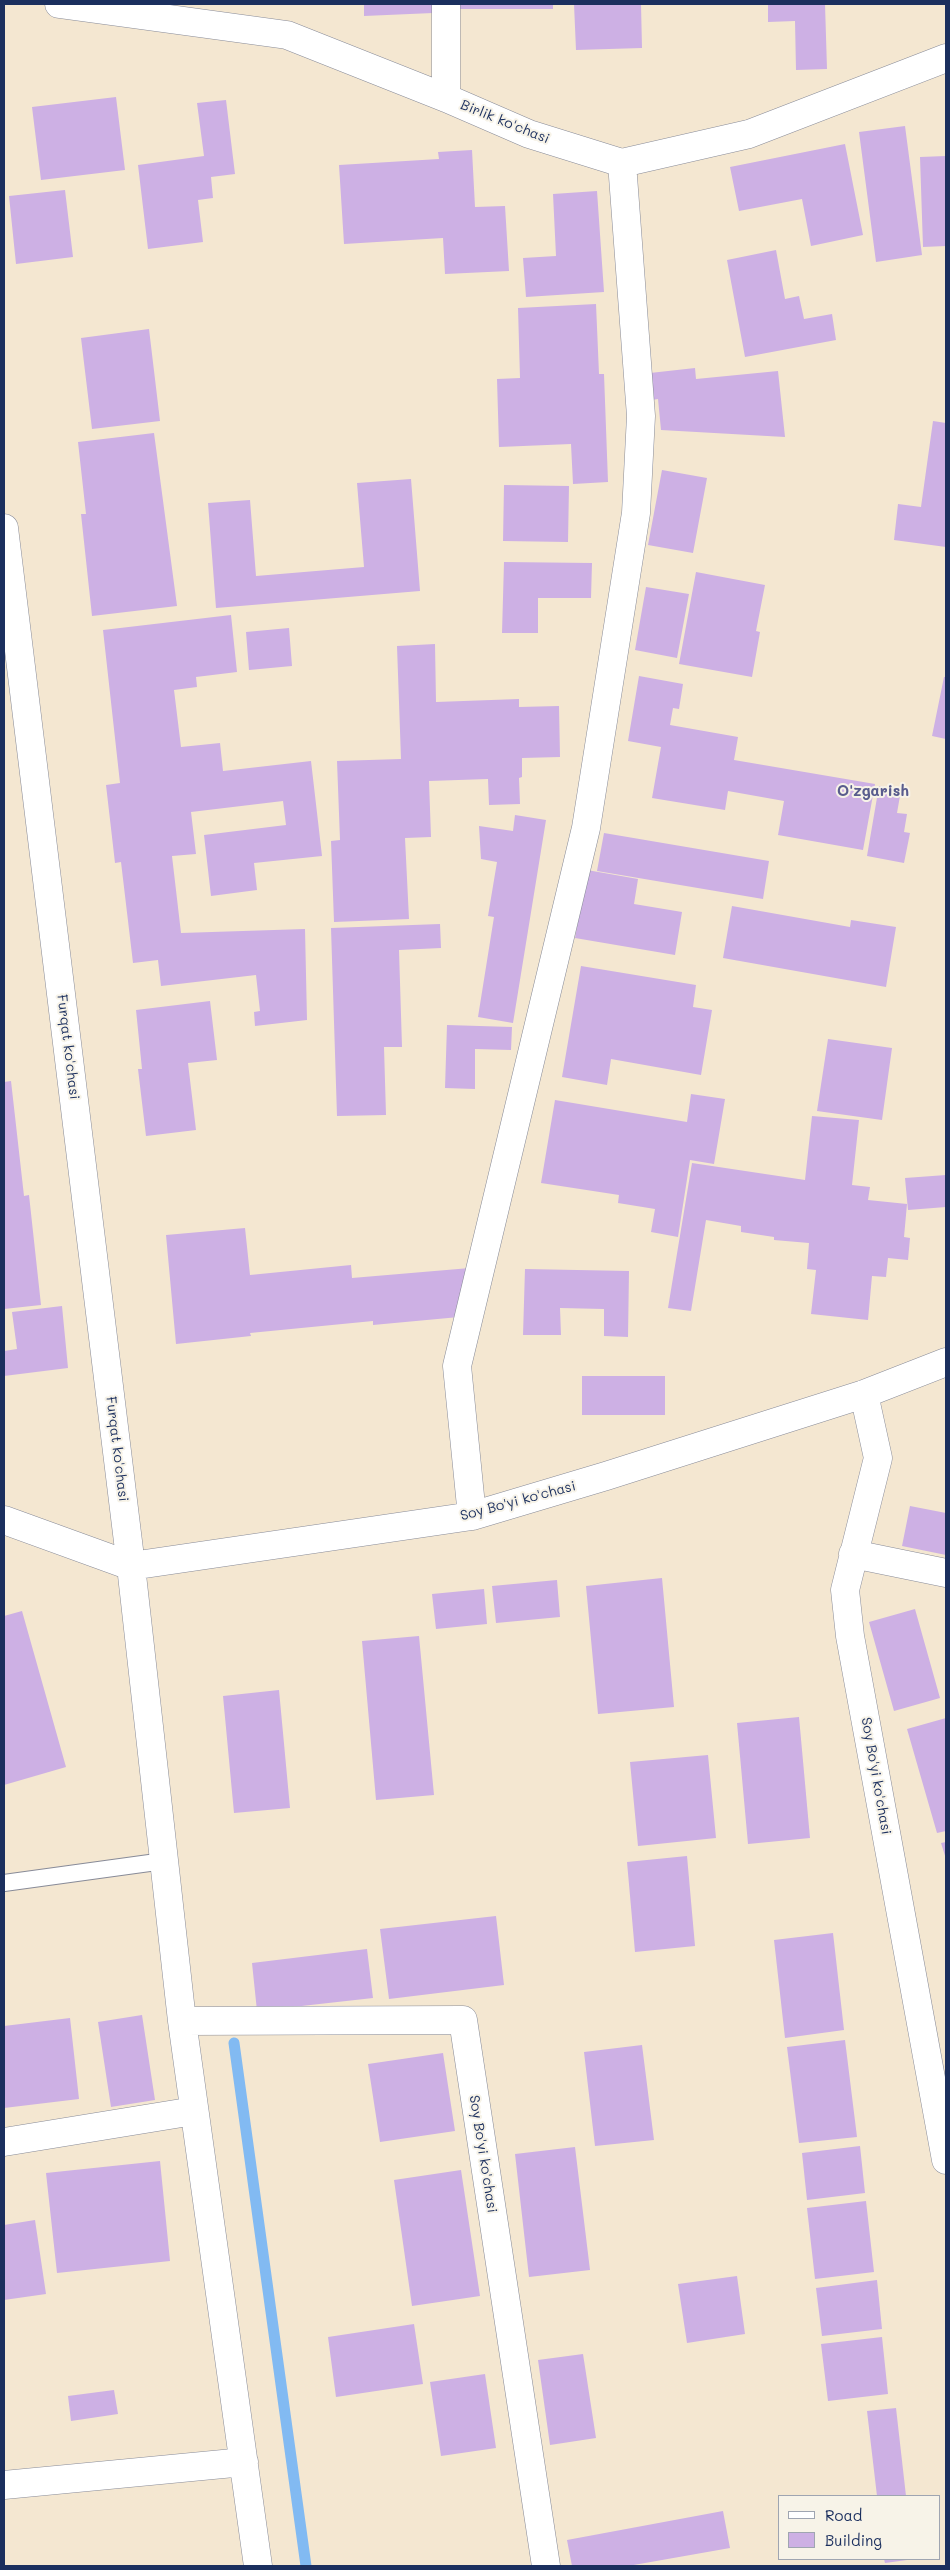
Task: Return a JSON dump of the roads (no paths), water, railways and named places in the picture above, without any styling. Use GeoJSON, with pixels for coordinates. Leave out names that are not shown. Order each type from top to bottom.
{"type":"FeatureCollection","features":[{"type":"Feature","properties":{"kind":"street","name":"Birlik ko'chasi"},"geometry":{"type":"LineString","coordinates":[[59,4],[287,35],[446,98],[529,134],[622,163]]}},
{"type":"Feature","properties":{"kind":"street"},"geometry":{"type":"LineString","coordinates":[[446,4],[446,98]]}},
{"type":"Feature","properties":{"kind":"street"},"geometry":{"type":"LineString","coordinates":[[472,1516],[457,1366],[586,828],[636,513],[641,416],[622,163],[749,134],[946,58]]}},
{"type":"Feature","properties":{"kind":"street","name":"Furqat ko'chasi"},"geometry":{"type":"LineString","coordinates":[[4,528],[6,574],[132,1566],[182,2021],[258,2566]]}},
{"type":"Feature","properties":{"kind":"street","name":"Soy Bo'yi ko'chasi"},"geometry":{"type":"LineString","coordinates":[[132,1566],[472,1516],[606,1476],[864,1394],[946,1362]]}},
{"type":"Feature","properties":{"kind":"street","name":"Soy Bo'yi ko'chasi"},"geometry":{"type":"LineString","coordinates":[[864,1394],[878,1458],[845,1590],[850,1636],[946,2160]]}},
{"type":"Feature","properties":{"kind":"street"},"geometry":{"type":"LineString","coordinates":[[4,1520],[132,1566]]}},
{"type":"Feature","properties":{"kind":"street"},"geometry":{"type":"LineString","coordinates":[[853,1554],[946,1573]]}},
{"type":"Feature","properties":{"kind":"street","name":"Soy Bo'yi ko'chasi"},"geometry":{"type":"LineString","coordinates":[[182,2021],[463,2020],[546,2566]]}},
{"type":"Feature","properties":{"kind":"street"},"geometry":{"type":"LineString","coordinates":[[4,2142],[194,2112]]}},
{"type":"Feature","properties":{"kind":"street"},"geometry":{"type":"LineString","coordinates":[[4,2485],[244,2462]]}},
{"type":"Feature","properties":{"kind":"lane"},"geometry":{"type":"LineString","coordinates":[[4,1883],[164,1861]]}},
{"type":"Feature","properties":{"kind":"waterway"},"geometry":{"type":"LineString","coordinates":[[234,2043],[306,2566]]}},
{"type":"Feature","properties":{"kind":"district","name":"O'zgarish"},"geometry":{"type":"Point","coordinates":[873,791]}}]}
